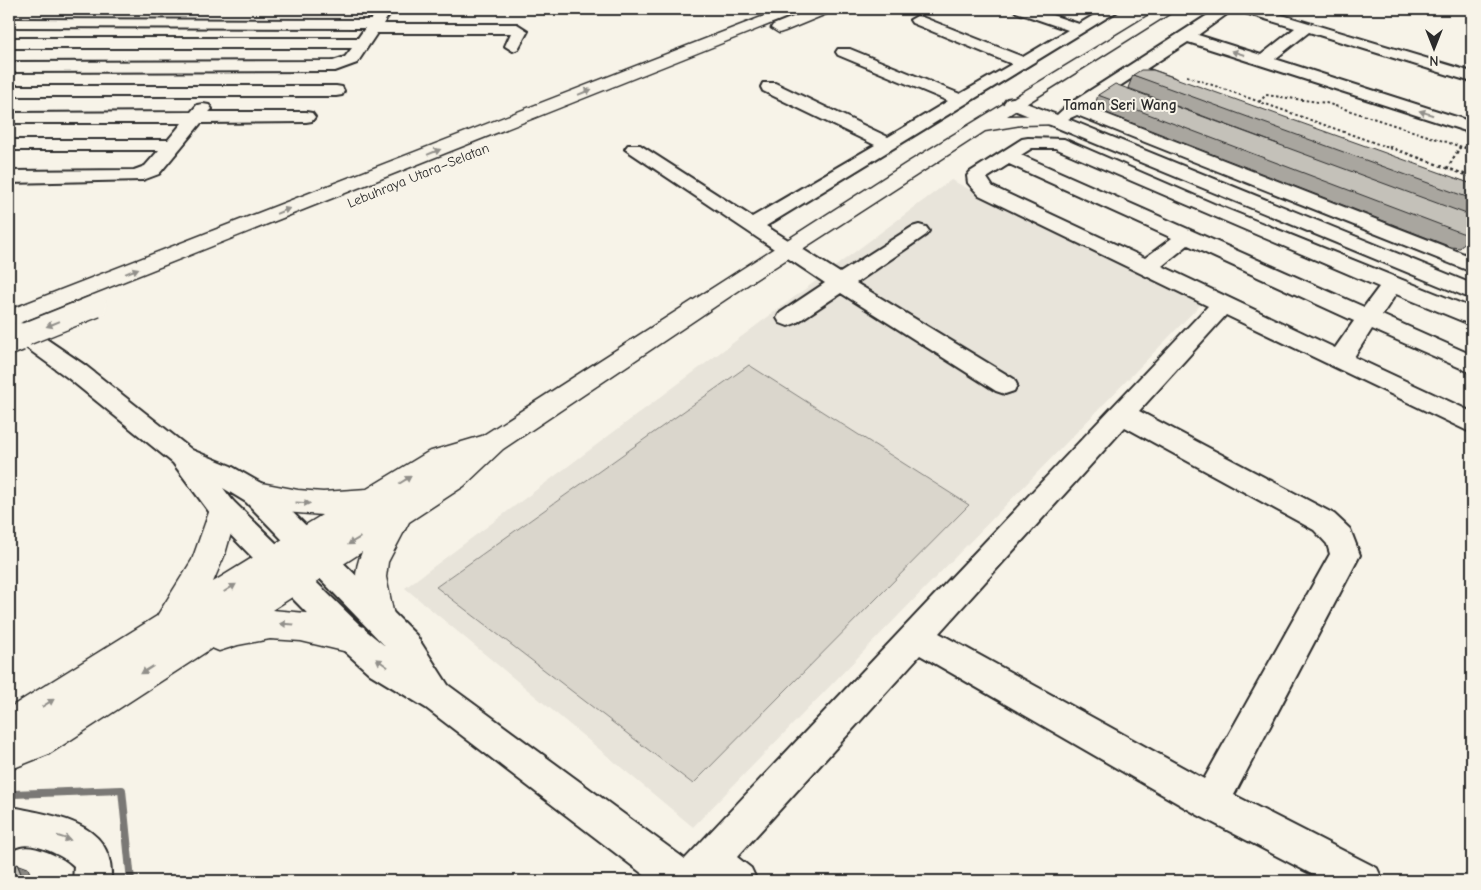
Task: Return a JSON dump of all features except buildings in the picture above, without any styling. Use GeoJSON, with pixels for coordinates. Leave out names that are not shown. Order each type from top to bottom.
{"type":"FeatureCollection","features":[{"type":"Feature","properties":{"kind":"main road","name":"Lebuhraya Utara–Selatan"},"geometry":{"type":"LineString","coordinates":[[9,341],[99,298],[795,9]]}},
{"type":"Feature","properties":{"kind":"main road","name":"Lebuhraya Utara–Selatan"},"geometry":{"type":"LineString","coordinates":[[207,261],[826,9]]}},
{"type":"Feature","properties":{"kind":"main road"},"geometry":{"type":"LineString","coordinates":[[9,732],[23,718],[171,640],[313,550],[387,506],[454,478],[493,442],[786,248],[1013,103],[1169,9]]}},
{"type":"Feature","properties":{"kind":"main road"},"geometry":{"type":"LineString","coordinates":[[1046,83],[1041,100],[1045,110],[1056,120]]}},
{"type":"Feature","properties":{"kind":"main road"},"geometry":{"type":"LineString","coordinates":[[979,126],[1008,121],[1056,120]]}},
{"type":"Feature","properties":{"kind":"main road","name":"Lebuhraya Utara–Selatan"},"geometry":{"type":"LineString","coordinates":[[9,320],[99,298]]}},
{"type":"Feature","properties":{"kind":"main road"},"geometry":{"type":"LineString","coordinates":[[256,494],[294,503],[387,506]]}},
{"type":"Feature","properties":{"kind":"main road"},"geometry":{"type":"LineString","coordinates":[[378,616],[370,577],[387,506]]}},
{"type":"Feature","properties":{"kind":"main road"},"geometry":{"type":"LineString","coordinates":[[171,640],[208,564],[216,542],[223,509]]}},
{"type":"Feature","properties":{"kind":"main road"},"geometry":{"type":"LineString","coordinates":[[9,752],[36,740],[171,640],[272,623],[304,625],[352,638]]}},
{"type":"Feature","properties":{"kind":"street"},"geometry":{"type":"LineString","coordinates":[[102,67],[165,9]]}},
{"type":"Feature","properties":{"kind":"street"},"geometry":{"type":"LineString","coordinates":[[9,67],[335,66],[351,60],[386,9]]}},
{"type":"Feature","properties":{"kind":"street"},"geometry":{"type":"LineString","coordinates":[[1021,9],[1079,29]]}},
{"type":"Feature","properties":{"kind":"street"},"geometry":{"type":"LineString","coordinates":[[752,226],[1114,9]]}},
{"type":"Feature","properties":{"kind":"street"},"geometry":{"type":"LineString","coordinates":[[1056,120],[1227,9]]}},
{"type":"Feature","properties":{"kind":"street"},"geometry":{"type":"LineString","coordinates":[[1247,9],[1472,77]]}},
{"type":"Feature","properties":{"kind":"street"},"geometry":{"type":"LineString","coordinates":[[917,20],[1024,63]]}},
{"type":"Feature","properties":{"kind":"street"},"geometry":{"type":"LineString","coordinates":[[9,23],[150,23],[517,29],[520,31],[513,46]]}},
{"type":"Feature","properties":{"kind":"street"},"geometry":{"type":"LineString","coordinates":[[1264,62],[1306,27]]}},
{"type":"Feature","properties":{"kind":"street"},"geometry":{"type":"LineString","coordinates":[[1186,36],[1472,128]]}},
{"type":"Feature","properties":{"kind":"street"},"geometry":{"type":"LineString","coordinates":[[9,43],[362,44]]}},
{"type":"Feature","properties":{"kind":"street"},"geometry":{"type":"LineString","coordinates":[[844,52],[962,101]]}},
{"type":"Feature","properties":{"kind":"street"},"geometry":{"type":"LineString","coordinates":[[1139,66],[1187,90]]}},
{"type":"Feature","properties":{"kind":"street"},"geometry":{"type":"LineString","coordinates":[[9,177],[136,176],[152,170],[237,67]]}},
{"type":"Feature","properties":{"kind":"street"},"geometry":{"type":"LineString","coordinates":[[769,87],[888,144]]}},
{"type":"Feature","properties":{"kind":"street"},"geometry":{"type":"LineString","coordinates":[[1106,88],[1125,94]]}},
{"type":"Feature","properties":{"kind":"street"},"geometry":{"type":"LineString","coordinates":[[9,91],[336,91]]}},
{"type":"Feature","properties":{"kind":"street"},"geometry":{"type":"LineString","coordinates":[[1013,103],[1468,283]]}},
{"type":"Feature","properties":{"kind":"street"},"geometry":{"type":"LineString","coordinates":[[1075,108],[1262,173],[1472,265]]}},
{"type":"Feature","properties":{"kind":"street"},"geometry":{"type":"LineString","coordinates":[[9,118],[306,117]]}},
{"type":"Feature","properties":{"kind":"street"},"geometry":{"type":"LineString","coordinates":[[1472,317],[1207,208],[1058,144],[1028,144],[977,176],[978,183],[986,191],[1472,423]]}},
{"type":"Feature","properties":{"kind":"street"},"geometry":{"type":"LineString","coordinates":[[9,145],[173,145]]}},
{"type":"Feature","properties":{"kind":"street"},"geometry":{"type":"LineString","coordinates":[[634,149],[840,283],[1005,385]]}},
{"type":"Feature","properties":{"kind":"street"},"geometry":{"type":"LineString","coordinates":[[1007,156],[1472,365]]}},
{"type":"Feature","properties":{"kind":"street"},"geometry":{"type":"LineString","coordinates":[[1148,267],[1207,208]]}},
{"type":"Feature","properties":{"kind":"street"},"geometry":{"type":"LineString","coordinates":[[788,318],[919,231]]}},
{"type":"Feature","properties":{"kind":"street"},"geometry":{"type":"LineString","coordinates":[[1340,359],[1366,318],[1392,284]]}},
{"type":"Feature","properties":{"kind":"street"},"geometry":{"type":"LineString","coordinates":[[694,874],[1224,303]]}},
{"type":"Feature","properties":{"kind":"street"},"geometry":{"type":"LineString","coordinates":[[9,324],[76,372],[182,456],[221,474],[256,494],[405,645],[438,698]]}},
{"type":"Feature","properties":{"kind":"street"},"geometry":{"type":"LineString","coordinates":[[1122,414],[1324,522],[1340,538],[1345,555],[1211,802]]}},
{"type":"Feature","properties":{"kind":"street"},"geometry":{"type":"LineString","coordinates":[[182,456],[223,509],[352,638],[381,663],[438,698],[694,874],[738,881]]}},
{"type":"Feature","properties":{"kind":"street"},"geometry":{"type":"LineString","coordinates":[[916,636],[1211,802],[1364,881]]}},
{"type":"Feature","properties":{"kind":"street"},"geometry":{"type":"LineString","coordinates":[[13,829],[77,842],[89,854],[94,870],[92,881]]}},
{"type":"Feature","properties":{"kind":"path"},"geometry":{"type":"LineString","coordinates":[[1139,66],[1260,102],[1472,177]]}},
{"type":"Feature","properties":{"kind":"path"},"geometry":{"type":"LineString","coordinates":[[1260,102],[1266,95],[1275,94],[1326,103],[1472,150]]}},
{"type":"Feature","properties":{"kind":"path"},"geometry":{"type":"LineString","coordinates":[[1447,169],[1462,146]]}},
{"type":"Feature","properties":{"kind":"shaded area"},"geometry":{"type":"Polygon","coordinates":[[[951,180],[1201,304],[693,827],[405,588],[951,180]]]}},
{"type":"Feature","properties":{"kind":"shaded area"},"geometry":{"type":"Polygon","coordinates":[[[749,365],[969,505],[693,784],[436,587],[749,365]]]}},
{"type":"Feature","properties":{"kind":"waterway"},"geometry":{"type":"LineString","coordinates":[[13,794],[122,790],[131,881]]}},
{"type":"Feature","properties":{"kind":"district","name":"Taman Seri Wang"},"geometry":{"type":"Point","coordinates":[1120,105]}}]}
